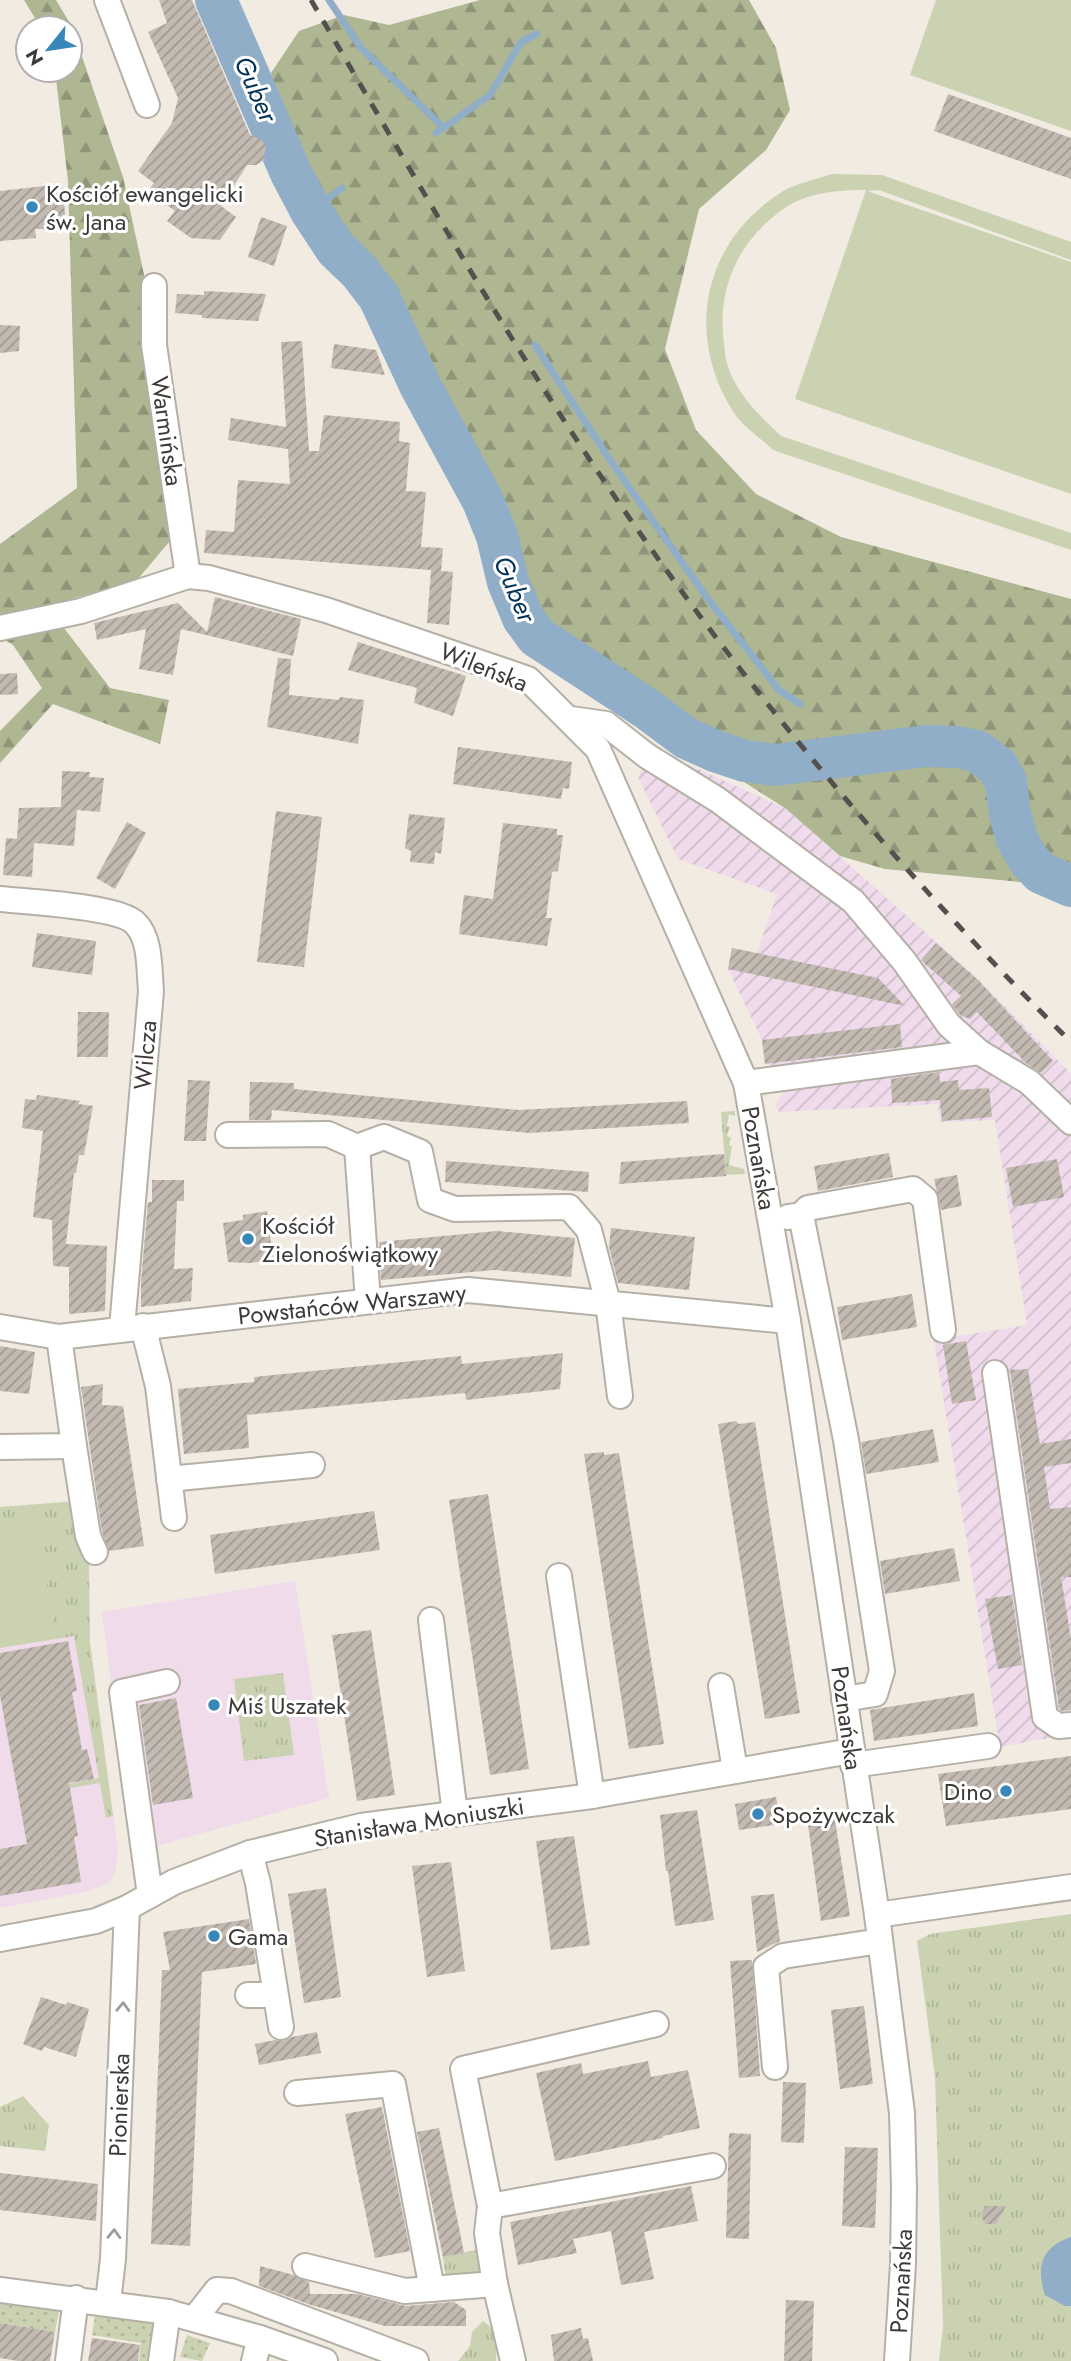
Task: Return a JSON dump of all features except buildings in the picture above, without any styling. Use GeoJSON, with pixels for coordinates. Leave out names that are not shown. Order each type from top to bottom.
{"type":"FeatureCollection","features":[{"type":"Feature","properties":{"kind":"street"},"geometry":{"type":"LineString","coordinates":[[107,0],[147,105]]}},
{"type":"Feature","properties":{"kind":"street","name":"Warmińska"},"geometry":{"type":"LineString","coordinates":[[154,286],[154,345],[188,576]]}},
{"type":"Feature","properties":{"kind":"street","name":"Wileńska"},"geometry":{"type":"LineString","coordinates":[[0,628],[81,611],[188,576],[209,578],[326,610],[528,679],[571,719],[598,749],[746,1081]]}},
{"type":"Feature","properties":{"kind":"street"},"geometry":{"type":"LineString","coordinates":[[571,719],[606,724],[647,756],[718,800],[853,901],[904,961],[949,1025],[979,1052],[1029,1082],[1071,1122]]}},
{"type":"Feature","properties":{"kind":"street","name":"Wilcza"},"geometry":{"type":"LineString","coordinates":[[0,900],[108,911],[134,922],[148,948],[150,991],[133,1327],[158,1386],[174,1518]]}},
{"type":"Feature","properties":{"kind":"street"},"geometry":{"type":"LineString","coordinates":[[746,1081],[979,1052]]}},
{"type":"Feature","properties":{"kind":"street","name":"Poznańska"},"geometry":{"type":"LineString","coordinates":[[746,1081],[788,1321],[877,1915],[902,2125],[903,2264],[897,2361]]}},
{"type":"Feature","properties":{"kind":"street"},"geometry":{"type":"LineString","coordinates":[[228,1135],[328,1134],[358,1147],[384,1137],[420,1152],[430,1200],[455,1209],[569,1207],[589,1230],[608,1303],[620,1396]]}},
{"type":"Feature","properties":{"kind":"street"},"geometry":{"type":"LineString","coordinates":[[358,1147],[368,1301]]}},
{"type":"Feature","properties":{"kind":"street"},"geometry":{"type":"LineString","coordinates":[[770,1221],[801,1215],[808,1208],[913,1189],[925,1199],[943,1330]]}},
{"type":"Feature","properties":{"kind":"street"},"geometry":{"type":"LineString","coordinates":[[801,1215],[846,1440],[882,1671],[875,1694],[844,1699]]}},
{"type":"Feature","properties":{"kind":"street","name":"Powstańców Warszawy"},"geometry":{"type":"LineString","coordinates":[[0,1327],[59,1337],[468,1290],[788,1321]]}},
{"type":"Feature","properties":{"kind":"street"},"geometry":{"type":"LineString","coordinates":[[59,1337],[88,1536],[95,1552]]}},
{"type":"Feature","properties":{"kind":"street"},"geometry":{"type":"LineString","coordinates":[[995,1373],[1045,1717],[1058,1726],[1071,1725]]}},
{"type":"Feature","properties":{"kind":"street"},"geometry":{"type":"LineString","coordinates":[[0,1447],[74,1446]]}},
{"type":"Feature","properties":{"kind":"street"},"geometry":{"type":"LineString","coordinates":[[169,1479],[312,1465]]}},
{"type":"Feature","properties":{"kind":"street"},"geometry":{"type":"LineString","coordinates":[[559,1576],[592,1796]]}},
{"type":"Feature","properties":{"kind":"street"},"geometry":{"type":"LineString","coordinates":[[431,1620],[455,1814]]}},
{"type":"Feature","properties":{"kind":"street"},"geometry":{"type":"LineString","coordinates":[[150,1895],[122,1692],[167,1682]]}},
{"type":"Feature","properties":{"kind":"street"},"geometry":{"type":"LineString","coordinates":[[721,1686],[735,1770]]}},
{"type":"Feature","properties":{"kind":"street","name":"Stanisława Moniuszki"},"geometry":{"type":"LineString","coordinates":[[0,1939],[96,1921],[127,1908],[174,1882],[250,1853],[361,1826],[592,1796],[735,1770],[988,1745]]}},
{"type":"Feature","properties":{"kind":"street"},"geometry":{"type":"LineString","coordinates":[[250,1853],[258,1883],[281,2027]]}},
{"type":"Feature","properties":{"kind":"street"},"geometry":{"type":"LineString","coordinates":[[877,1915],[1071,1887]]}},
{"type":"Feature","properties":{"kind":"street","name":"Pionierska"},"geometry":{"type":"LineString","coordinates":[[108,2302],[113,2259],[127,1908]]}},
{"type":"Feature","properties":{"kind":"street"},"geometry":{"type":"LineString","coordinates":[[775,2067],[766,1967],[783,1956],[880,1941]]}},
{"type":"Feature","properties":{"kind":"street"},"geometry":{"type":"LineString","coordinates":[[248,1995],[275,1995]]}},
{"type":"Feature","properties":{"kind":"street"},"geometry":{"type":"LineString","coordinates":[[513,2361],[495,2284],[487,2233],[490,2206],[463,2069],[656,2024]]}},
{"type":"Feature","properties":{"kind":"street"},"geometry":{"type":"LineString","coordinates":[[297,2094],[393,2084],[432,2289]]}},
{"type":"Feature","properties":{"kind":"street"},"geometry":{"type":"LineString","coordinates":[[490,2206],[713,2166]]}},
{"type":"Feature","properties":{"kind":"street"},"geometry":{"type":"LineString","coordinates":[[305,2266],[405,2291],[495,2284]]}},
{"type":"Feature","properties":{"kind":"street"},"geometry":{"type":"LineString","coordinates":[[0,2290],[108,2302],[168,2312],[195,2318],[257,2349],[325,2361]]}},
{"type":"Feature","properties":{"kind":"street"},"geometry":{"type":"LineString","coordinates":[[195,2318],[216,2290],[231,2291],[415,2361]]}},
{"type":"Feature","properties":{"kind":"street"},"geometry":{"type":"LineString","coordinates":[[68,2361],[76,2298]]}},
{"type":"Feature","properties":{"kind":"street"},"geometry":{"type":"LineString","coordinates":[[161,2361],[168,2312]]}},
{"type":"Feature","properties":{"kind":"shaded area"},"geometry":{"type":"Polygon","coordinates":[[[651,748],[785,808],[979,980],[1071,1074],[1071,1734],[1000,1747],[934,1340],[1027,1325],[995,1120],[940,1122],[938,1104],[779,1112],[776,1104],[789,1085],[786,1069],[765,1064],[762,1040],[728,969],[732,948],[757,953],[777,894],[678,859],[638,777],[651,748]]]}},
{"type":"Feature","properties":{"kind":"shaded area"},"geometry":{"type":"Polygon","coordinates":[[[71,1507],[118,1848],[116,1870],[109,1883],[85,1892],[0,1908],[0,1512],[71,1507]]]}},
{"type":"Feature","properties":{"kind":"shaded area","name":"Miś Uszatek"},"geometry":{"type":"Polygon","coordinates":[[[295,1581],[329,1798],[156,1846],[127,1803],[102,1612],[295,1581]]]}},
{"type":"Feature","properties":{"kind":"green space"},"geometry":{"type":"Polygon","coordinates":[[[24,0],[56,0],[64,14],[32,14],[24,0]]]}},
{"type":"Feature","properties":{"kind":"green space"},"geometry":{"type":"Polygon","coordinates":[[[480,0],[749,0],[776,48],[790,110],[766,150],[699,209],[665,349],[696,430],[756,494],[841,537],[1071,599],[1071,887],[885,869],[840,856],[785,808],[594,687],[541,640],[509,603],[489,558],[424,368],[303,169],[284,122],[271,73],[299,31],[344,15],[389,25],[480,0]]]}},
{"type":"Feature","properties":{"kind":"green space"},"geometry":{"type":"Polygon","coordinates":[[[936,0],[1071,0],[1071,131],[910,75],[936,0]]]}},
{"type":"Feature","properties":{"kind":"green space"},"geometry":{"type":"Polygon","coordinates":[[[84,62],[123,177],[146,284],[143,346],[170,541],[137,580],[47,606],[110,688],[169,700],[160,744],[53,704],[0,763],[0,731],[42,688],[13,645],[0,637],[0,544],[77,488],[68,181],[57,84],[84,84],[84,62]]]}},
{"type":"Feature","properties":{"kind":"green space"},"geometry":{"type":"Polygon","coordinates":[[[831,174],[882,175],[1071,242],[1071,260],[879,190],[867,191],[1071,262],[1071,494],[795,399],[866,190],[826,193],[797,201],[771,218],[745,248],[728,283],[722,322],[726,362],[743,395],[781,436],[1071,533],[1071,550],[773,450],[734,413],[718,383],[709,353],[706,322],[709,292],[718,264],[733,238],[754,214],[780,193],[831,174]]]}},
{"type":"Feature","properties":{"kind":"green space"},"geometry":{"type":"Polygon","coordinates":[[[735,1111],[735,1116],[729,1114],[727,1126],[730,1127],[727,1136],[731,1138],[729,1145],[732,1146],[729,1165],[744,1169],[745,1174],[726,1175],[721,1112],[735,1111]]]}},
{"type":"Feature","properties":{"kind":"green space"},"geometry":{"type":"Polygon","coordinates":[[[77,1501],[89,1564],[90,1643],[113,1816],[106,1818],[100,1783],[70,1788],[69,1784],[99,1778],[74,1636],[56,1639],[35,1520],[0,1525],[0,1507],[77,1501]]]}},
{"type":"Feature","properties":{"kind":"green space"},"geometry":{"type":"Polygon","coordinates":[[[35,1519],[56,1639],[0,1648],[0,1525],[35,1519]]]}},
{"type":"Feature","properties":{"kind":"green space"},"geometry":{"type":"Polygon","coordinates":[[[283,1673],[294,1755],[244,1761],[234,1679],[283,1673]]]}},
{"type":"Feature","properties":{"kind":"green space"},"geometry":{"type":"Polygon","coordinates":[[[1071,1914],[1071,2361],[939,2361],[943,2326],[935,2077],[917,1941],[930,1934],[1071,1914]]]}},
{"type":"Feature","properties":{"kind":"green space"},"geometry":{"type":"Polygon","coordinates":[[[23,2096],[49,2125],[45,2151],[0,2146],[0,2107],[23,2096]]]}},
{"type":"Feature","properties":{"kind":"green space"},"geometry":{"type":"Polygon","coordinates":[[[476,2250],[479,2272],[446,2278],[443,2257],[476,2250]]]}},
{"type":"Feature","properties":{"kind":"green space"},"geometry":{"type":"Polygon","coordinates":[[[0,2302],[59,2310],[55,2332],[0,2323],[0,2302]]]}},
{"type":"Feature","properties":{"kind":"green space"},"geometry":{"type":"Polygon","coordinates":[[[95,2316],[156,2324],[149,2361],[139,2361],[141,2343],[92,2335],[95,2316]]]}},
{"type":"Feature","properties":{"kind":"green space"},"geometry":{"type":"Polygon","coordinates":[[[483,2321],[494,2333],[497,2343],[496,2361],[458,2361],[470,2346],[472,2332],[483,2321]]]}},
{"type":"Feature","properties":{"kind":"green space"},"geometry":{"type":"Polygon","coordinates":[[[187,2335],[210,2343],[202,2361],[180,2357],[187,2335]]]}},
{"type":"Feature","properties":{"kind":"water"},"geometry":{"type":"Polygon","coordinates":[[[1071,2237],[1071,2306],[1065,2306],[1045,2295],[1041,2267],[1047,2252],[1053,2246],[1071,2237]]]}},
{"type":"Feature","properties":{"kind":"waterway","name":"Guber"},"geometry":{"type":"LineString","coordinates":[[216,0],[291,173],[311,211],[336,249],[359,271],[379,297],[421,387],[483,501],[497,536],[508,582],[523,618],[537,637],[647,709],[686,738],[745,761],[775,765],[926,746],[977,751],[998,767],[1006,782],[1010,814],[1017,839],[1028,859],[1041,873],[1071,886]]}},
{"type":"Feature","properties":{"kind":"waterway"},"geometry":{"type":"LineString","coordinates":[[329,0],[361,48],[444,128]]}},
{"type":"Feature","properties":{"kind":"waterway"},"geometry":{"type":"LineString","coordinates":[[436,133],[490,95],[521,42],[537,34]]}},
{"type":"Feature","properties":{"kind":"waterway"},"geometry":{"type":"LineString","coordinates":[[311,211],[342,188]]}},
{"type":"Feature","properties":{"kind":"waterway"},"geometry":{"type":"LineString","coordinates":[[535,345],[612,463],[708,599],[779,690],[800,704]]}},
{"type":"Feature","properties":{"kind":"waterway"},"geometry":{"type":"LineString","coordinates":[[874,740],[880,752]]}},
{"type":"Feature","properties":{"kind":"railway"},"geometry":{"type":"LineString","coordinates":[[311,0],[428,200],[549,398],[684,595],[787,729],[841,794],[954,920],[1071,1042]]}},
{"type":"Feature","properties":{"kind":"place","name":"Kościół ewangelicki św. Jana"},"geometry":{"type":"Point","coordinates":[32,207]}},
{"type":"Feature","properties":{"kind":"place","name":"Kościół Zielonoświątkowy"},"geometry":{"type":"Point","coordinates":[248,1239]}},
{"type":"Feature","properties":{"kind":"place","name":"Miś Uszatek"},"geometry":{"type":"Point","coordinates":[214,1705]}},
{"type":"Feature","properties":{"kind":"place","name":"Dino"},"geometry":{"type":"Point","coordinates":[1006,1791]}},
{"type":"Feature","properties":{"kind":"place","name":"Spożywczak"},"geometry":{"type":"Point","coordinates":[758,1814]}},
{"type":"Feature","properties":{"kind":"place","name":"Gama"},"geometry":{"type":"Point","coordinates":[214,1936]}}]}
